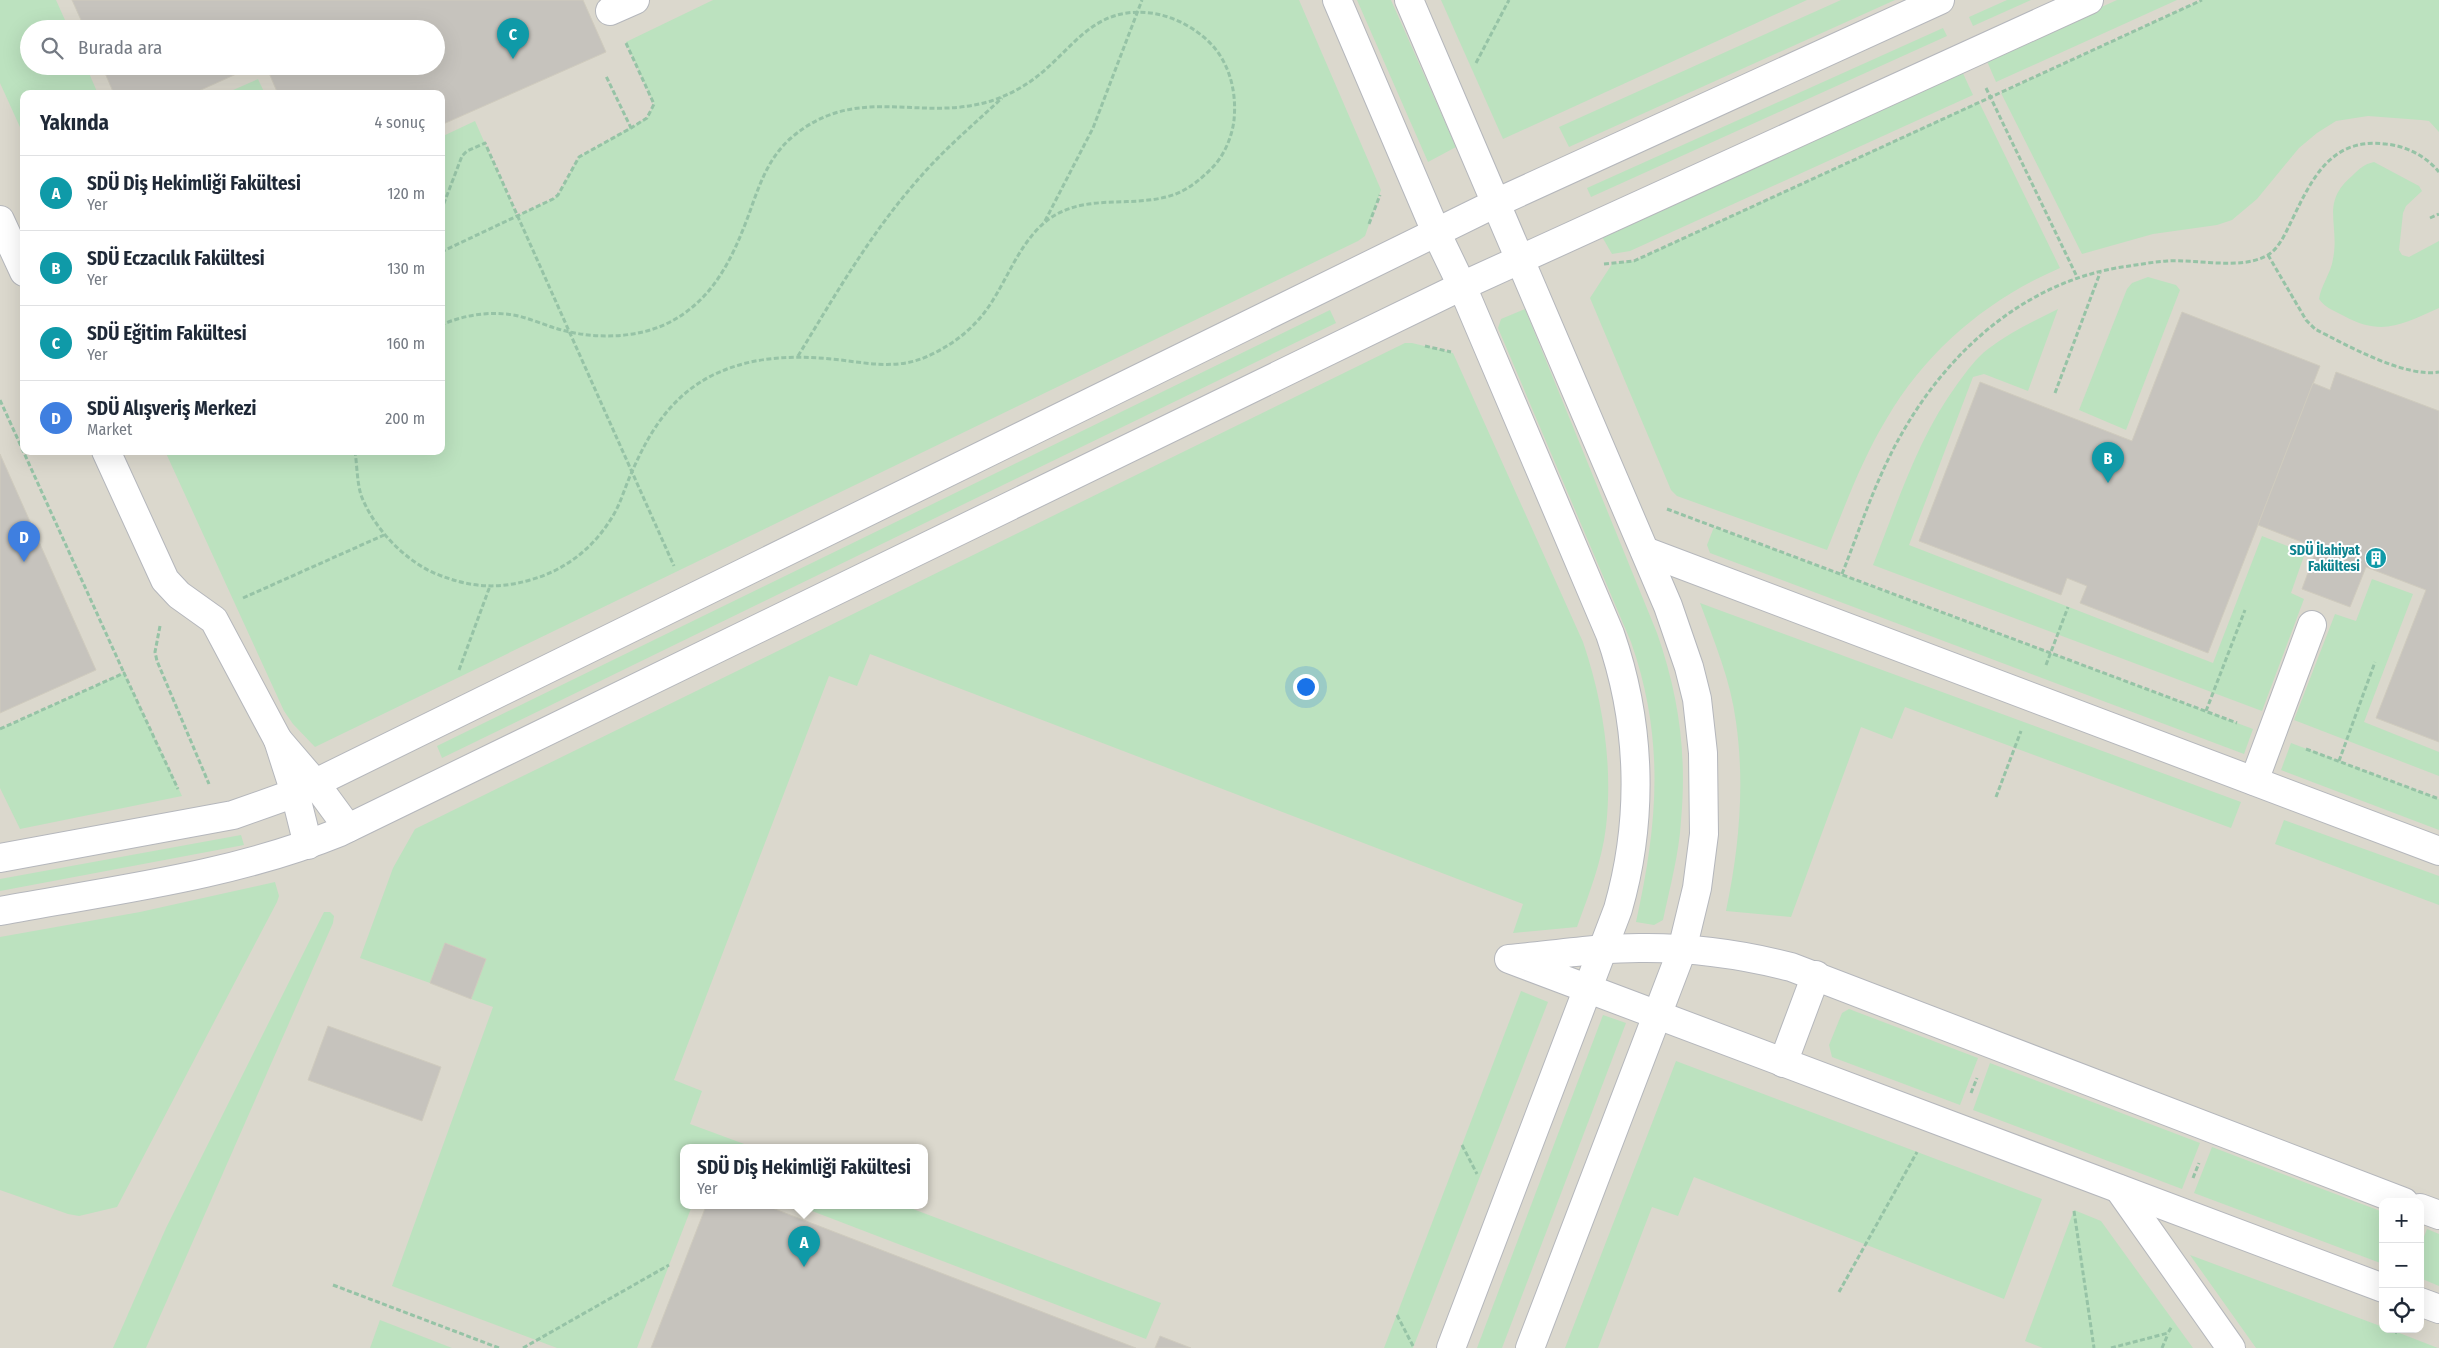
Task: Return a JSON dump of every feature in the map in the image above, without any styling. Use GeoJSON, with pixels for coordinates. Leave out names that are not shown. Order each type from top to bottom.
{"type":"FeatureCollection","features":[{"type":"Feature","properties":{"kind":"street"},"geometry":{"type":"LineString","coordinates":[[610,11],[635,0]]}},
{"type":"Feature","properties":{"kind":"street"},"geometry":{"type":"LineString","coordinates":[[1336,0],[1436,232],[1462,286],[1610,634],[1624,680],[1634,749],[1635,818],[1625,885],[1604,950],[1451,1348]]}},
{"type":"Feature","properties":{"kind":"street"},"geometry":{"type":"LineString","coordinates":[[1409,0],[1668,606],[1689,667],[1697,699],[1703,753],[1705,807],[1701,861],[1692,914],[1682,950],[1530,1348]]}},
{"type":"Feature","properties":{"kind":"street"},"geometry":{"type":"LineString","coordinates":[[0,858],[233,815],[305,788],[1496,203],[1940,0]]}},
{"type":"Feature","properties":{"kind":"street"},"geometry":{"type":"LineString","coordinates":[[0,911],[249,864],[308,845],[348,828],[1520,258],[2089,0]]}},
{"type":"Feature","properties":{"kind":"street"},"geometry":{"type":"LineString","coordinates":[[0,220],[20,263]]}},
{"type":"Feature","properties":{"kind":"street"},"geometry":{"type":"LineString","coordinates":[[108,455],[171,588],[208,614],[221,631],[305,788],[348,828]]}},
{"type":"Feature","properties":{"kind":"street"},"geometry":{"type":"LineString","coordinates":[[1645,551],[2439,851]]}},
{"type":"Feature","properties":{"kind":"street"},"geometry":{"type":"LineString","coordinates":[[2254,781],[2312,625]]}},
{"type":"Feature","properties":{"kind":"street"},"geometry":{"type":"LineString","coordinates":[[305,788],[308,845]]}},
{"type":"Feature","properties":{"kind":"street"},"geometry":{"type":"LineString","coordinates":[[2379,1287],[1656,1016],[1509,959],[1647,948],[1762,959],[1816,975],[2394,1198]]}},
{"type":"Feature","properties":{"kind":"street"},"geometry":{"type":"LineString","coordinates":[[1783,1063],[1816,975]]}},
{"type":"Feature","properties":{"kind":"street"},"geometry":{"type":"LineString","coordinates":[[2119,1189],[2231,1348]]}},
{"type":"Feature","properties":{"kind":"street"},"geometry":{"type":"LineString","coordinates":[[2424,1209],[2439,1215]]}},
{"type":"Feature","properties":{"kind":"street"},"geometry":{"type":"LineString","coordinates":[[2424,1303],[2439,1309]]}},
{"type":"Feature","properties":{"kind":"path"},"geometry":{"type":"LineString","coordinates":[[356,455],[361,494],[384,535],[418,566],[460,584],[507,587],[552,574],[588,549],[614,514],[631,472],[654,428],[672,404],[689,389],[711,376],[742,363],[798,356],[880,366],[924,359],[963,336],[990,305],[1027,242],[1045,222],[1092,128],[1142,0]]}},
{"type":"Feature","properties":{"kind":"path"},"geometry":{"type":"LineString","coordinates":[[1472,70],[1509,0]]}},
{"type":"Feature","properties":{"kind":"path"},"geometry":{"type":"LineString","coordinates":[[1596,263],[1634,261],[2202,0]]}},
{"type":"Feature","properties":{"kind":"path"},"geometry":{"type":"LineString","coordinates":[[445,323],[463,316],[508,314],[568,332],[617,335],[644,332],[667,323],[690,310],[708,295],[731,255],[748,217],[762,175],[789,139],[826,115],[866,105],[953,108],[988,102],[1020,90],[1048,68],[1073,40],[1098,22],[1128,13],[1159,14],[1188,25],[1212,44],[1229,71],[1236,101],[1232,133],[1219,161],[1196,183],[1169,197],[1094,202],[1066,210],[1045,222]]}},
{"type":"Feature","properties":{"kind":"path"},"geometry":{"type":"LineString","coordinates":[[445,250],[558,195],[579,157],[647,118],[654,104],[626,42]]}},
{"type":"Feature","properties":{"kind":"path"},"geometry":{"type":"LineString","coordinates":[[1969,54],[2078,279]]}},
{"type":"Feature","properties":{"kind":"path"},"geometry":{"type":"LineString","coordinates":[[606,76],[631,128]]}},
{"type":"Feature","properties":{"kind":"path"},"geometry":{"type":"LineString","coordinates":[[798,356],[861,254],[916,181],[1005,95]]}},
{"type":"Feature","properties":{"kind":"path"},"geometry":{"type":"LineString","coordinates":[[1842,574],[1896,445],[1926,396],[1953,362],[1978,336],[2008,313],[2037,295],[2078,279],[2119,267],[2168,261],[2255,261],[2268,255],[2278,245],[2316,174],[2334,156],[2351,146],[2372,142],[2392,145],[2413,152],[2430,162],[2439,172]]}},
{"type":"Feature","properties":{"kind":"path"},"geometry":{"type":"LineString","coordinates":[[445,201],[462,156],[484,143],[676,572]]}},
{"type":"Feature","properties":{"kind":"path"},"geometry":{"type":"LineString","coordinates":[[1368,226],[1382,190]]}},
{"type":"Feature","properties":{"kind":"path"},"geometry":{"type":"LineString","coordinates":[[2430,218],[2439,214]]}},
{"type":"Feature","properties":{"kind":"path"},"geometry":{"type":"LineString","coordinates":[[2268,255],[2306,320],[2316,329],[2408,371],[2429,374],[2439,372]]}},
{"type":"Feature","properties":{"kind":"path"},"geometry":{"type":"LineString","coordinates":[[2055,393],[2100,273]]}},
{"type":"Feature","properties":{"kind":"path"},"geometry":{"type":"LineString","coordinates":[[1420,345],[1452,353]]}},
{"type":"Feature","properties":{"kind":"path"},"geometry":{"type":"LineString","coordinates":[[0,400],[20,444]]}},
{"type":"Feature","properties":{"kind":"path"},"geometry":{"type":"LineString","coordinates":[[25,455],[182,796]]}},
{"type":"Feature","properties":{"kind":"path"},"geometry":{"type":"LineString","coordinates":[[1659,506],[2439,799]]}},
{"type":"Feature","properties":{"kind":"path"},"geometry":{"type":"LineString","coordinates":[[208,614],[384,535]]}},
{"type":"Feature","properties":{"kind":"path"},"geometry":{"type":"LineString","coordinates":[[456,678],[490,586]]}},
{"type":"Feature","properties":{"kind":"path"},"geometry":{"type":"LineString","coordinates":[[171,588],[156,638],[157,662],[211,789]]}},
{"type":"Feature","properties":{"kind":"path"},"geometry":{"type":"LineString","coordinates":[[2206,711],[2244,610]]}},
{"type":"Feature","properties":{"kind":"path"},"geometry":{"type":"LineString","coordinates":[[2340,761],[2375,662]]}},
{"type":"Feature","properties":{"kind":"path"},"geometry":{"type":"LineString","coordinates":[[0,728],[124,673]]}},
{"type":"Feature","properties":{"kind":"path"},"geometry":{"type":"LineString","coordinates":[[1958,1129],[1990,1042]]}},
{"type":"Feature","properties":{"kind":"path"},"geometry":{"type":"LineString","coordinates":[[2180,1212],[2212,1128]]}},
{"type":"Feature","properties":{"kind":"path"},"geometry":{"type":"LineString","coordinates":[[1462,1145],[1479,1179]]}},
{"type":"Feature","properties":{"kind":"path"},"geometry":{"type":"LineString","coordinates":[[1908,1148],[1926,1155]]}},
{"type":"Feature","properties":{"kind":"path"},"geometry":{"type":"LineString","coordinates":[[1839,1292],[1917,1152]]}},
{"type":"Feature","properties":{"kind":"path"},"geometry":{"type":"LineString","coordinates":[[2067,1208],[2082,1214]]}},
{"type":"Feature","properties":{"kind":"path"},"geometry":{"type":"LineString","coordinates":[[2074,1210],[2094,1348]]}},
{"type":"Feature","properties":{"kind":"path"},"geometry":{"type":"LineString","coordinates":[[523,1348],[669,1265]]}},
{"type":"Feature","properties":{"kind":"path"},"geometry":{"type":"LineString","coordinates":[[333,1285],[499,1348]]}},
{"type":"Feature","properties":{"kind":"path"},"geometry":{"type":"LineString","coordinates":[[1397,1314],[1414,1347]]}},
{"type":"Feature","properties":{"kind":"path"},"geometry":{"type":"LineString","coordinates":[[2162,1348],[2174,1322]]}},
{"type":"Feature","properties":{"kind":"path"},"geometry":{"type":"LineString","coordinates":[[2111,1348],[2168,1333]]}},
{"type":"Feature","properties":{"kind":"shaded area"},"geometry":{"type":"Polygon","coordinates":[[[0,0],[2439,0],[2439,1348],[0,1348],[0,0]]]}},
{"type":"Feature","properties":{"kind":"green space"},"geometry":{"type":"Polygon","coordinates":[[[0,0],[56,0],[65,20],[20,20],[20,75],[90,75],[96,90],[20,90],[20,127],[0,83],[0,0]]]}},
{"type":"Feature","properties":{"kind":"green space"},"geometry":{"type":"Polygon","coordinates":[[[713,0],[1299,0],[1381,190],[1365,236],[1358,241],[315,747],[293,724],[284,711],[167,455],[445,455],[445,135],[475,121],[517,216],[553,199],[558,195],[579,157],[647,118],[654,104],[626,42],[713,0]]]}},
{"type":"Feature","properties":{"kind":"green space"},"geometry":{"type":"Polygon","coordinates":[[[1357,0],[1391,0],[1456,147],[1428,162],[1357,0]]]}},
{"type":"Feature","properties":{"kind":"green space"},"geometry":{"type":"Polygon","coordinates":[[[1441,0],[1807,0],[1503,139],[1441,0]]]}},
{"type":"Feature","properties":{"kind":"green space"},"geometry":{"type":"Polygon","coordinates":[[[1841,0],[1895,0],[1569,147],[1559,127],[1841,0]]]}},
{"type":"Feature","properties":{"kind":"green space"},"geometry":{"type":"Polygon","coordinates":[[[2007,0],[2031,0],[1973,26],[1969,17],[2007,0]]]}},
{"type":"Feature","properties":{"kind":"green space"},"geometry":{"type":"Polygon","coordinates":[[[2117,0],[2177,0],[1996,82],[1986,59],[2117,0]]]}},
{"type":"Feature","properties":{"kind":"green space"},"geometry":{"type":"Polygon","coordinates":[[[2202,0],[2439,0],[2439,132],[2429,121],[2421,120],[2368,116],[2336,121],[2317,133],[2299,148],[2257,199],[2232,220],[2217,225],[2153,234],[2082,254],[2001,93],[2202,0]]]}},
{"type":"Feature","properties":{"kind":"green space"},"geometry":{"type":"Polygon","coordinates":[[[1943,28],[1947,36],[1591,197],[1587,188],[1943,28]]]}},
{"type":"Feature","properties":{"kind":"green space"},"geometry":{"type":"Polygon","coordinates":[[[1961,69],[1973,95],[1630,251],[1612,254],[1601,235],[1961,69]]]}},
{"type":"Feature","properties":{"kind":"green space"},"geometry":{"type":"Polygon","coordinates":[[[258,79],[263,90],[233,90],[258,79]]]}},
{"type":"Feature","properties":{"kind":"green space"},"geometry":{"type":"Polygon","coordinates":[[[1979,102],[2060,268],[2008,295],[1984,311],[1940,349],[1921,370],[1903,393],[1878,434],[1854,483],[1827,550],[1677,496],[1671,490],[1590,298],[1612,264],[1634,261],[1979,102]]]}},
{"type":"Feature","properties":{"kind":"green space"},"geometry":{"type":"Polygon","coordinates":[[[2374,162],[2419,186],[2422,191],[2406,206],[2403,213],[2399,250],[2402,255],[2409,257],[2439,241],[2439,308],[2403,323],[2381,327],[2358,322],[2330,309],[2319,299],[2333,259],[2335,246],[2333,214],[2337,195],[2342,186],[2357,171],[2364,165],[2374,162]]]}},
{"type":"Feature","properties":{"kind":"green space"},"geometry":{"type":"Polygon","coordinates":[[[2148,277],[2176,285],[2180,290],[2126,430],[2079,410],[2127,289],[2132,283],[2148,277]]]}},
{"type":"Feature","properties":{"kind":"green space"},"geometry":{"type":"Polygon","coordinates":[[[1525,309],[1657,633],[1665,656],[1676,703],[1680,726],[1683,772],[1680,833],[1663,920],[1654,925],[1636,922],[1649,850],[1654,781],[1653,747],[1642,678],[1631,642],[1498,328],[1501,319],[1525,309]]]}},
{"type":"Feature","properties":{"kind":"green space"},"geometry":{"type":"Polygon","coordinates":[[[2058,309],[2028,391],[1984,374],[1973,377],[1909,545],[2213,663],[2262,536],[2305,553],[2291,593],[2304,599],[2262,711],[1873,565],[1920,448],[1931,425],[1958,383],[1976,361],[1996,343],[2058,309]]]}},
{"type":"Feature","properties":{"kind":"green space"},"geometry":{"type":"Polygon","coordinates":[[[1330,310],[1336,323],[442,758],[437,746],[1330,310]]]}},
{"type":"Feature","properties":{"kind":"green space"},"geometry":{"type":"Polygon","coordinates":[[[1405,343],[1453,353],[1583,642],[1601,710],[1607,757],[1608,804],[1606,827],[1595,877],[1577,927],[1513,933],[1523,904],[870,654],[857,686],[829,676],[674,1080],[702,1091],[690,1124],[744,1144],[680,1144],[680,1209],[691,1209],[637,1348],[557,1348],[392,1286],[493,1007],[471,999],[486,959],[446,943],[430,983],[360,958],[393,868],[415,829],[1405,343]]]}},
{"type":"Feature","properties":{"kind":"green space"},"geometry":{"type":"Polygon","coordinates":[[[1714,527],[2253,729],[2244,754],[1710,553],[1707,545],[1714,527]]]}},
{"type":"Feature","properties":{"kind":"green space"},"geometry":{"type":"Polygon","coordinates":[[[2372,579],[2413,594],[2364,722],[2439,752],[2439,776],[2294,720],[2335,614],[2356,621],[2372,579]]]}},
{"type":"Feature","properties":{"kind":"green space"},"geometry":{"type":"Polygon","coordinates":[[[1700,603],[2241,802],[2231,828],[1905,707],[1892,739],[1861,727],[1791,917],[1726,911],[1731,888],[1739,817],[1739,746],[1730,691],[1700,603]]]}},
{"type":"Feature","properties":{"kind":"green space"},"geometry":{"type":"Polygon","coordinates":[[[124,673],[182,796],[20,829],[0,788],[0,729],[124,673]]]}},
{"type":"Feature","properties":{"kind":"green space"},"geometry":{"type":"Polygon","coordinates":[[[2291,743],[2439,799],[2439,830],[2281,770],[2291,743]]]}},
{"type":"Feature","properties":{"kind":"green space"},"geometry":{"type":"Polygon","coordinates":[[[2284,820],[2439,876],[2439,905],[2275,844],[2284,820]]]}},
{"type":"Feature","properties":{"kind":"green space"},"geometry":{"type":"Polygon","coordinates":[[[241,835],[244,845],[0,891],[0,879],[241,835]]]}},
{"type":"Feature","properties":{"kind":"green space"},"geometry":{"type":"Polygon","coordinates":[[[275,882],[279,896],[277,902],[117,1207],[79,1216],[68,1214],[0,1190],[0,937],[140,912],[275,882]]]}},
{"type":"Feature","properties":{"kind":"green space"},"geometry":{"type":"Polygon","coordinates":[[[324,912],[330,912],[334,916],[333,923],[146,1348],[113,1348],[166,1228],[324,912]]]}},
{"type":"Feature","properties":{"kind":"green space"},"geometry":{"type":"Polygon","coordinates":[[[1521,991],[1548,1002],[1413,1348],[1384,1348],[1521,991]]]}},
{"type":"Feature","properties":{"kind":"green space"},"geometry":{"type":"Polygon","coordinates":[[[1849,1009],[1978,1058],[1960,1105],[1832,1057],[1829,1045],[1842,1013],[1849,1009]]]}},
{"type":"Feature","properties":{"kind":"green space"},"geometry":{"type":"Polygon","coordinates":[[[1603,1015],[1626,1023],[1502,1348],[1477,1348],[1603,1015]]]}},
{"type":"Feature","properties":{"kind":"green space"},"geometry":{"type":"Polygon","coordinates":[[[1676,1061],[2042,1199],[2004,1299],[1694,1177],[1678,1216],[1652,1207],[1598,1348],[1565,1348],[1676,1061]]]}},
{"type":"Feature","properties":{"kind":"green space"},"geometry":{"type":"Polygon","coordinates":[[[1990,1063],[2200,1143],[2182,1189],[1973,1110],[1990,1063]]]}},
{"type":"Feature","properties":{"kind":"green space"},"geometry":{"type":"Polygon","coordinates":[[[2212,1147],[2379,1210],[2379,1262],[2194,1193],[2212,1147]]]}},
{"type":"Feature","properties":{"kind":"green space"},"geometry":{"type":"Polygon","coordinates":[[[807,1209],[913,1209],[1161,1303],[1146,1339],[807,1209]]]}},
{"type":"Feature","properties":{"kind":"green space"},"geometry":{"type":"Polygon","coordinates":[[[2074,1210],[2101,1221],[2193,1348],[2043,1348],[2025,1341],[2074,1210]]]}},
{"type":"Feature","properties":{"kind":"green space"},"geometry":{"type":"Polygon","coordinates":[[[2427,1229],[2439,1234],[2439,1286],[2424,1280],[2424,1237],[2427,1229]]]}},
{"type":"Feature","properties":{"kind":"green space"},"geometry":{"type":"Polygon","coordinates":[[[2190,1255],[2379,1326],[2379,1333],[2399,1333],[2438,1348],[2256,1348],[2190,1255]]]}},
{"type":"Feature","properties":{"kind":"green space"},"geometry":{"type":"Polygon","coordinates":[[[380,1320],[452,1348],[370,1348],[380,1320]]]}},
{"type":"Feature","properties":{"kind":"building"},"geometry":{"type":"Polygon","coordinates":[[[72,0],[583,0],[606,52],[445,123],[445,90],[276,90],[270,75],[445,75],[445,20],[81,20],[72,0]]]}},
{"type":"Feature","properties":{"kind":"building"},"geometry":{"type":"Polygon","coordinates":[[[106,75],[234,75],[201,90],[112,90],[106,75]]]}},
{"type":"Feature","properties":{"kind":"building"},"geometry":{"type":"Polygon","coordinates":[[[2182,312],[2320,366],[2208,653],[2080,603],[2087,586],[2067,578],[2061,595],[1919,541],[1980,382],[2132,441],[2182,312]]]}},
{"type":"Feature","properties":{"kind":"building","name":"SDÜ İlahiyat Fakültesi"},"geometry":{"type":"Polygon","coordinates":[[[2336,372],[2439,411],[2439,742],[2376,718],[2426,590],[2366,567],[2350,607],[2302,589],[2317,548],[2258,525],[2313,383],[2330,390],[2336,372]]]}},
{"type":"Feature","properties":{"kind":"building"},"geometry":{"type":"Polygon","coordinates":[[[0,454],[96,670],[0,713],[0,454]]]}},
{"type":"Feature","properties":{"kind":"building"},"geometry":{"type":"Polygon","coordinates":[[[445,943],[486,959],[471,999],[430,983],[445,943]]]}},
{"type":"Feature","properties":{"kind":"building"},"geometry":{"type":"Polygon","coordinates":[[[328,1026],[441,1067],[422,1121],[308,1080],[328,1026]]]}},
{"type":"Feature","properties":{"kind":"building"},"geometry":{"type":"Polygon","coordinates":[[[705,1209],[775,1209],[1136,1348],[651,1348],[705,1209]]]}},
{"type":"Feature","properties":{"kind":"building"},"geometry":{"type":"Polygon","coordinates":[[[1160,1336],[1191,1348],[1155,1348],[1160,1336]]]}},
{"type":"Feature","properties":{"kind":"place","name":"SDÜ Eğitim Fakültesi"},"geometry":{"type":"Point","coordinates":[513,59]}},
{"type":"Feature","properties":{"kind":"place","name":"SDÜ Eczacılık Fakültesi"},"geometry":{"type":"Point","coordinates":[2108,483]}},
{"type":"Feature","properties":{"kind":"place","name":"SDÜ İlahiyat Fakültesi"},"geometry":{"type":"Point","coordinates":[2376,558]}},
{"type":"Feature","properties":{"kind":"place","name":"SDÜ Alışveriş Merkezi"},"geometry":{"type":"Point","coordinates":[24,562]}},
{"type":"Feature","properties":{"kind":"place","name":"SDÜ Diş Hekimliği Fakültesi"},"geometry":{"type":"Point","coordinates":[804,1267]}}]}
